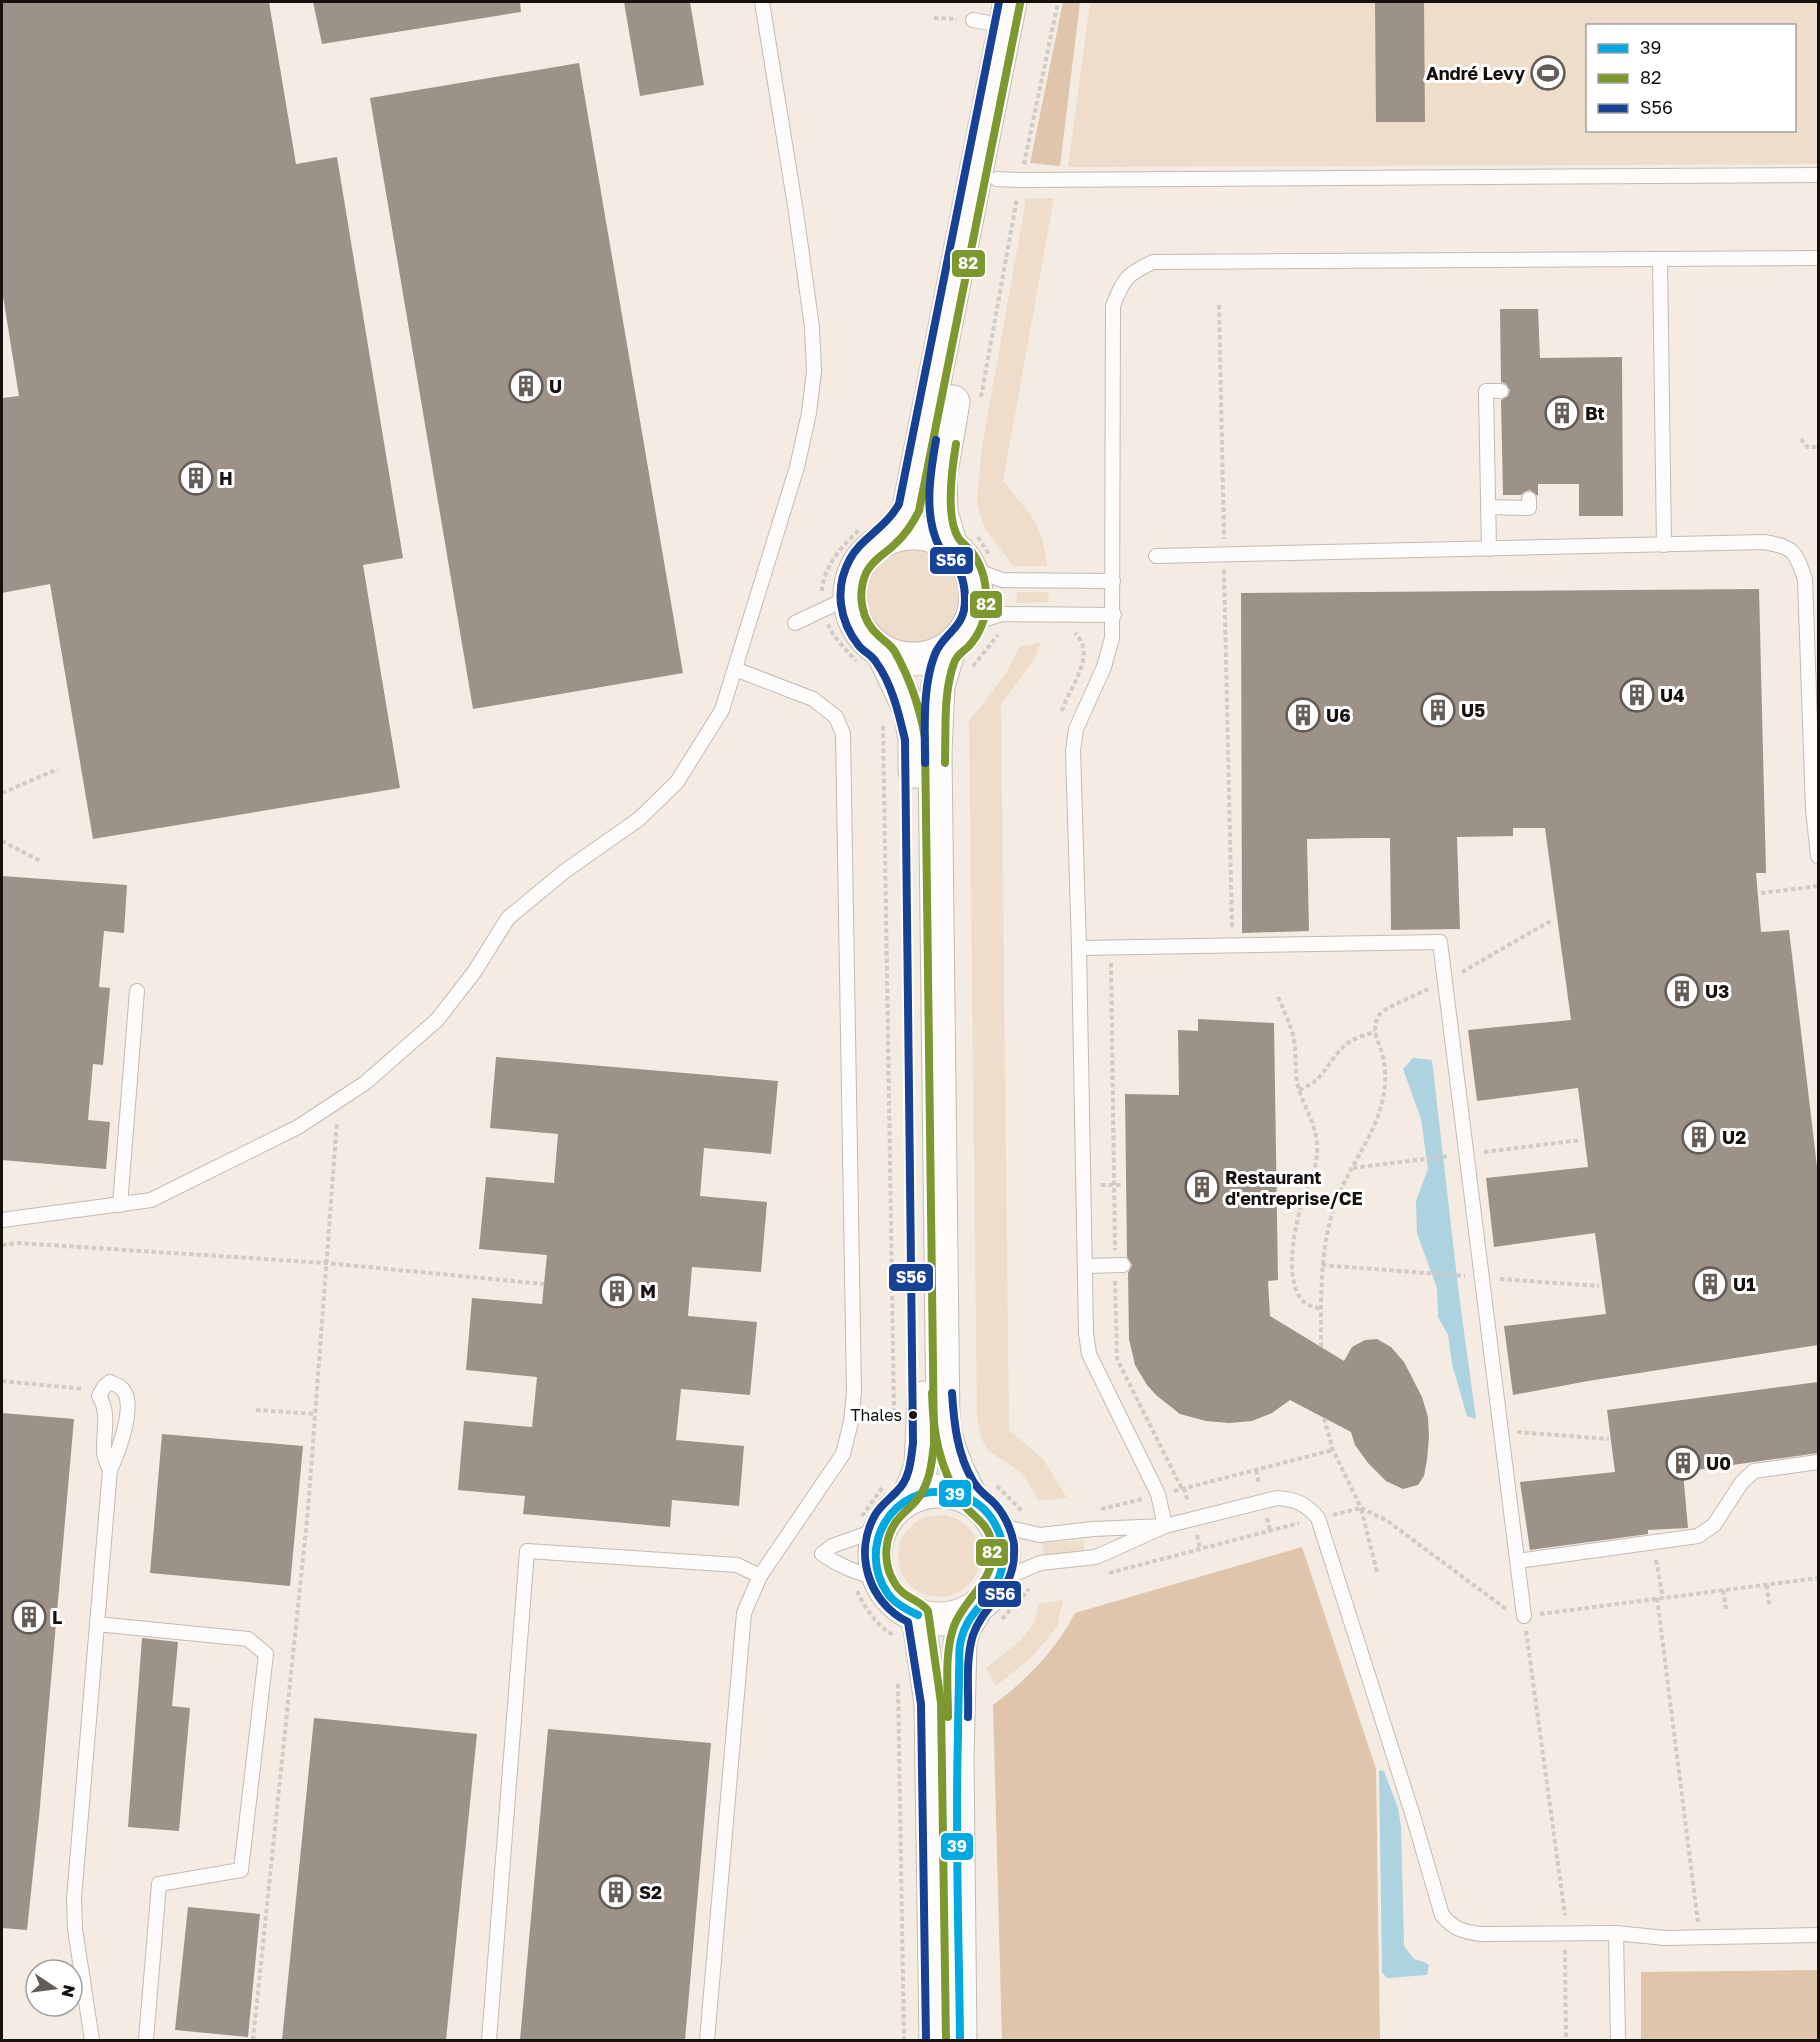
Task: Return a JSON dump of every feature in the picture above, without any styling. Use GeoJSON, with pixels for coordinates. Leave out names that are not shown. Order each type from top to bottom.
{"type":"FeatureCollection","features":[{"type":"Feature","properties":{"kind":"main road"},"geometry":{"type":"LineString","coordinates":[[872,659],[916,660],[934,657],[949,649],[961,638],[970,624],[976,606],[976,586],[965,549],[941,512],[940,477],[1009,180],[1032,2]]}},
{"type":"Feature","properties":{"kind":"main road"},"geometry":{"type":"LineString","coordinates":[[874,532],[902,522],[909,508],[1008,14]]}},
{"type":"Feature","properties":{"kind":"main road"},"geometry":{"type":"LineString","coordinates":[[874,532],[918,533],[965,549]]}},
{"type":"Feature","properties":{"kind":"main road"},"geometry":{"type":"LineString","coordinates":[[874,532],[870,549],[859,563],[836,604],[852,615],[860,631],[871,645],[872,659],[910,710],[915,739],[924,1419],[921,1467],[908,1498]]}},
{"type":"Feature","properties":{"kind":"main road"},"geometry":{"type":"LineString","coordinates":[[949,649],[938,686],[935,751],[943,1424],[947,1446],[955,1467],[972,1499]]}},
{"type":"Feature","properties":{"kind":"main road"},"geometry":{"type":"LineString","coordinates":[[928,1491],[951,1491],[972,1499],[986,1510],[996,1525],[1003,1544],[1003,1563],[998,1581],[988,1596],[988,1614],[938,1619],[918,1616],[902,1607],[889,1595],[880,1579],[875,1563],[875,1546],[880,1529],[891,1512],[908,1498],[928,1491]]}},
{"type":"Feature","properties":{"kind":"main road"},"geometry":{"type":"LineString","coordinates":[[960,2040],[957,1757],[960,1643],[964,1628],[988,1614]]}},
{"type":"Feature","properties":{"kind":"main road"},"geometry":{"type":"LineString","coordinates":[[918,1616],[931,1703],[936,2040]]}},
{"type":"Feature","properties":{"kind":"lane"},"geometry":{"type":"LineString","coordinates":[[2,1220],[151,1200],[298,1127],[365,1083],[437,1020],[475,971],[508,918],[565,871],[639,819],[677,782],[722,710],[797,467],[814,371],[812,327],[796,212],[762,2]]}},
{"type":"Feature","properties":{"kind":"lane"},"geometry":{"type":"LineString","coordinates":[[973,20],[1008,14]]}},
{"type":"Feature","properties":{"kind":"lane"},"geometry":{"type":"LineString","coordinates":[[1009,180],[1818,175]]}},
{"type":"Feature","properties":{"kind":"lane"},"geometry":{"type":"LineString","coordinates":[[1166,1526],[1158,1494],[1089,1354],[1086,1333],[1073,751],[1076,729],[1104,667],[1112,638],[1113,306],[1120,286],[1132,272],[1153,262],[1818,258]]}},
{"type":"Feature","properties":{"kind":"lane"},"geometry":{"type":"LineString","coordinates":[[1660,259],[1664,545]]}},
{"type":"Feature","properties":{"kind":"lane"},"geometry":{"type":"LineString","coordinates":[[1489,549],[1486,391],[1501,391]]}},
{"type":"Feature","properties":{"kind":"lane"},"geometry":{"type":"LineString","coordinates":[[1487,433],[1502,434]]}},
{"type":"Feature","properties":{"kind":"lane"},"geometry":{"type":"LineString","coordinates":[[1488,507],[1529,508],[1529,499]]}},
{"type":"Feature","properties":{"kind":"lane"},"geometry":{"type":"LineString","coordinates":[[1156,556],[1764,542],[1783,546],[1797,556],[1804,579],[1813,808],[1818,856]]}},
{"type":"Feature","properties":{"kind":"lane"},"geometry":{"type":"LineString","coordinates":[[965,549],[1006,580],[1113,581]]}},
{"type":"Feature","properties":{"kind":"lane"},"geometry":{"type":"LineString","coordinates":[[795,623],[836,604]]}},
{"type":"Feature","properties":{"kind":"lane"},"geometry":{"type":"LineString","coordinates":[[970,624],[1006,614],[1113,615]]}},
{"type":"Feature","properties":{"kind":"lane"},"geometry":{"type":"LineString","coordinates":[[707,2040],[744,1613],[760,1576],[843,1454],[851,1422],[854,1392],[843,734],[836,717],[813,699],[735,669]]}},
{"type":"Feature","properties":{"kind":"lane"},"geometry":{"type":"LineString","coordinates":[[1079,948],[1440,942],[1524,1616]]}},
{"type":"Feature","properties":{"kind":"lane"},"geometry":{"type":"LineString","coordinates":[[120,1205],[137,991]]}},
{"type":"Feature","properties":{"kind":"lane"},"geometry":{"type":"LineString","coordinates":[[1085,1266],[1119,1265]]}},
{"type":"Feature","properties":{"kind":"lane"},"geometry":{"type":"LineString","coordinates":[[92,2040],[75,1929],[74,1898],[110,1470],[121,1447],[127,1414],[126,1393],[119,1386],[110,1382],[99,1396],[104,1403],[106,1418],[104,1455],[110,1470]]}},
{"type":"Feature","properties":{"kind":"lane"},"geometry":{"type":"LineString","coordinates":[[1518,1561],[1698,1536],[1714,1525],[1742,1482],[1754,1471],[1818,1462]]}},
{"type":"Feature","properties":{"kind":"lane"},"geometry":{"type":"LineString","coordinates":[[998,1581],[1040,1563],[1096,1557],[1166,1526],[1278,1498],[1289,1498],[1302,1503],[1318,1518],[1413,1816],[1442,1915],[1451,1926],[1462,1932],[1481,1934],[1616,1933],[1665,1938],[1818,1935]]}},
{"type":"Feature","properties":{"kind":"lane"},"geometry":{"type":"LineString","coordinates":[[996,1525],[1040,1535],[1093,1529],[1166,1526]]}},
{"type":"Feature","properties":{"kind":"lane"},"geometry":{"type":"LineString","coordinates":[[880,1529],[832,1546],[822,1554],[853,1572],[880,1579]]}},
{"type":"Feature","properties":{"kind":"lane"},"geometry":{"type":"LineString","coordinates":[[489,2040],[527,1551],[737,1565],[760,1576]]}},
{"type":"Feature","properties":{"kind":"lane"},"geometry":{"type":"LineString","coordinates":[[97,1624],[248,1639],[266,1654],[241,1870],[159,1884],[146,2040]]}},
{"type":"Feature","properties":{"kind":"lane"},"geometry":{"type":"LineString","coordinates":[[1616,1933],[1618,2040]]}},
{"type":"Feature","properties":{"kind":"path"},"geometry":{"type":"LineString","coordinates":[[980,404],[1009,180],[1058,2]]}},
{"type":"Feature","properties":{"kind":"path"},"geometry":{"type":"LineString","coordinates":[[1218,305],[1232,946]]}},
{"type":"Feature","properties":{"kind":"path"},"geometry":{"type":"LineString","coordinates":[[1801,440],[1807,447],[1818,447]]}},
{"type":"Feature","properties":{"kind":"path"},"geometry":{"type":"LineString","coordinates":[[872,659],[833,636],[836,604],[822,587],[830,564],[849,539],[874,532]]}},
{"type":"Feature","properties":{"kind":"path"},"geometry":{"type":"LineString","coordinates":[[965,549],[1006,580]]}},
{"type":"Feature","properties":{"kind":"path"},"geometry":{"type":"LineString","coordinates":[[938,686],[965,673],[975,665],[1001,632],[1006,614]]}},
{"type":"Feature","properties":{"kind":"path"},"geometry":{"type":"LineString","coordinates":[[883,723],[894,1413]]}},
{"type":"Feature","properties":{"kind":"path"},"geometry":{"type":"LineString","coordinates":[[2,793],[58,770]]}},
{"type":"Feature","properties":{"kind":"path"},"geometry":{"type":"LineString","coordinates":[[2,841],[42,862]]}},
{"type":"Feature","properties":{"kind":"path"},"geometry":{"type":"LineString","coordinates":[[1761,893],[1818,886]]}},
{"type":"Feature","properties":{"kind":"path"},"geometry":{"type":"LineString","coordinates":[[1321,1347],[1322,1265],[1329,1227],[1339,1195],[1376,1123],[1383,1097],[1385,1080],[1383,1058],[1375,1032],[1376,1022],[1381,1012],[1445,981],[1552,920]]}},
{"type":"Feature","properties":{"kind":"path"},"geometry":{"type":"LineString","coordinates":[[1110,948],[1119,1265],[1117,1359],[1182,1489]]}},
{"type":"Feature","properties":{"kind":"path"},"geometry":{"type":"LineString","coordinates":[[1278,997],[1288,1020],[1294,1043],[1295,1073],[1299,1090],[1314,1124],[1317,1144],[1314,1170],[1299,1219],[1294,1245],[1295,1288],[1302,1300],[1321,1309]]}},
{"type":"Feature","properties":{"kind":"path"},"geometry":{"type":"LineString","coordinates":[[1299,1090],[1315,1082],[1344,1045],[1356,1038],[1375,1032]]}},
{"type":"Feature","properties":{"kind":"path"},"geometry":{"type":"LineString","coordinates":[[253,2040],[308,1510],[337,1118],[334,1104]]}},
{"type":"Feature","properties":{"kind":"path"},"geometry":{"type":"LineString","coordinates":[[2,1245],[18,1242],[326,1263],[544,1284]]}},
{"type":"Feature","properties":{"kind":"path"},"geometry":{"type":"LineString","coordinates":[[1322,1265],[1599,1286]]}},
{"type":"Feature","properties":{"kind":"path"},"geometry":{"type":"LineString","coordinates":[[2,1381],[84,1389],[104,1387]]}},
{"type":"Feature","properties":{"kind":"path"},"geometry":{"type":"LineString","coordinates":[[256,1410],[315,1414]]}},
{"type":"Feature","properties":{"kind":"path"},"geometry":{"type":"LineString","coordinates":[[1501,1430],[1609,1439]]}},
{"type":"Feature","properties":{"kind":"path"},"geometry":{"type":"LineString","coordinates":[[1091,1512],[1333,1450]]}},
{"type":"Feature","properties":{"kind":"path"},"geometry":{"type":"LineString","coordinates":[[955,1467],[996,1486],[1028,1516]]}},
{"type":"Feature","properties":{"kind":"path"},"geometry":{"type":"LineString","coordinates":[[1107,1574],[1361,1508],[1377,1572]]}},
{"type":"Feature","properties":{"kind":"path"},"geometry":{"type":"LineString","coordinates":[[1660,1585],[1700,1936]]}},
{"type":"Feature","properties":{"kind":"path"},"geometry":{"type":"LineString","coordinates":[[1767,1585],[1769,1605]]}},
{"type":"Feature","properties":{"kind":"path"},"geometry":{"type":"LineString","coordinates":[[988,1614],[1034,1586]]}},
{"type":"Feature","properties":{"kind":"path"},"geometry":{"type":"LineString","coordinates":[[1723,1590],[1726,1609]]}},
{"type":"Feature","properties":{"kind":"path"},"geometry":{"type":"LineString","coordinates":[[1524,1616],[1563,1900],[1566,2040]]}},
{"type":"Feature","properties":{"kind":"path"},"geometry":{"type":"LineString","coordinates":[[898,1674],[904,2040]]}},
{"type":"Feature","properties":{"kind":"shaded area"},"geometry":{"type":"Polygon","coordinates":[[[1063,2],[1080,2],[1060,166],[1030,163],[1063,2]]]}},
{"type":"Feature","properties":{"kind":"shaded area"},"geometry":{"type":"Polygon","coordinates":[[[1090,2],[1818,2],[1818,164],[1068,167],[1090,2]]]}},
{"type":"Feature","properties":{"kind":"shaded area"},"geometry":{"type":"Polygon","coordinates":[[[1054,198],[1003,481],[1038,528],[1047,566],[1013,566],[985,529],[977,504],[981,453],[1026,199],[1054,198]]]}},
{"type":"Feature","properties":{"kind":"shaded area"},"geometry":{"type":"Polygon","coordinates":[[[912,549],[930,553],[945,563],[955,578],[959,596],[955,614],[945,629],[930,639],[912,643],[894,639],[879,629],[869,614],[865,596],[869,578],[879,563],[894,553],[912,549]]]}},
{"type":"Feature","properties":{"kind":"shaded area"},"geometry":{"type":"Polygon","coordinates":[[[1017,592],[1048,592],[1049,602],[1016,603],[1017,592]]]}},
{"type":"Feature","properties":{"kind":"shaded area"},"geometry":{"type":"Polygon","coordinates":[[[1040,643],[1036,656],[1001,705],[1009,1430],[1043,1459],[1067,1498],[1038,1501],[1021,1473],[985,1445],[977,1417],[969,721],[1007,672],[1020,646],[1040,643]]]}},
{"type":"Feature","properties":{"kind":"shaded area"},"geometry":{"type":"Polygon","coordinates":[[[931,1515],[947,1515],[962,1522],[973,1533],[980,1548],[977,1572],[968,1585],[947,1597],[931,1597],[916,1590],[905,1579],[898,1564],[898,1548],[905,1533],[916,1522],[931,1515]]]}},
{"type":"Feature","properties":{"kind":"shaded area"},"geometry":{"type":"Polygon","coordinates":[[[1083,1540],[1085,1551],[1044,1555],[1042,1543],[1083,1540]]]}},
{"type":"Feature","properties":{"kind":"shaded area"},"geometry":{"type":"Polygon","coordinates":[[[1302,1547],[1376,1769],[1380,2040],[1002,2040],[993,1705],[1040,1664],[1059,1640],[1075,1613],[1302,1547]]]}},
{"type":"Feature","properties":{"kind":"shaded area"},"geometry":{"type":"Polygon","coordinates":[[[1063,1600],[1057,1627],[1033,1656],[996,1686],[986,1668],[1021,1640],[1034,1623],[1039,1604],[1063,1600]]]}},
{"type":"Feature","properties":{"kind":"shaded area"},"geometry":{"type":"Polygon","coordinates":[[[1818,1970],[1818,2040],[1641,2040],[1641,1972],[1818,1970]]]}},
{"type":"Feature","properties":{"kind":"water"},"geometry":{"type":"Polygon","coordinates":[[[1413,1058],[1432,1060],[1476,1419],[1467,1416],[1452,1364],[1448,1335],[1438,1317],[1437,1288],[1417,1233],[1416,1201],[1428,1169],[1421,1119],[1403,1069],[1413,1058]]]}},
{"type":"Feature","properties":{"kind":"water"},"geometry":{"type":"Polygon","coordinates":[[[1379,1770],[1384,1771],[1398,1808],[1401,1826],[1404,1946],[1414,1959],[1429,1965],[1427,1975],[1387,1978],[1382,1972],[1379,1770]]]}},
{"type":"Feature","properties":{"kind":"building","name":"H"},"geometry":{"type":"Polygon","coordinates":[[[2,2],[269,2],[296,164],[337,157],[403,558],[363,565],[400,788],[93,839],[50,584],[2,593],[2,398],[19,396],[2,290],[2,2]]]}},
{"type":"Feature","properties":{"kind":"building"},"geometry":{"type":"Polygon","coordinates":[[[313,2],[520,2],[521,12],[322,44],[313,2]]]}},
{"type":"Feature","properties":{"kind":"building"},"geometry":{"type":"Polygon","coordinates":[[[624,2],[690,2],[704,85],[640,96],[624,2]]]}},
{"type":"Feature","properties":{"kind":"building"},"geometry":{"type":"Polygon","coordinates":[[[1375,2],[1424,2],[1425,122],[1376,122],[1375,2]]]}},
{"type":"Feature","properties":{"kind":"building","name":"U"},"geometry":{"type":"Polygon","coordinates":[[[579,63],[683,673],[473,709],[370,98],[579,63]]]}},
{"type":"Feature","properties":{"kind":"building","name":"Bt"},"geometry":{"type":"Polygon","coordinates":[[[1500,309],[1538,309],[1540,358],[1622,357],[1623,516],[1579,516],[1579,484],[1538,484],[1538,496],[1530,490],[1521,495],[1503,495],[1501,400],[1508,396],[1510,390],[1506,384],[1501,382],[1500,309]]]}},
{"type":"Feature","properties":{"kind":"building"},"geometry":{"type":"Polygon","coordinates":[[[1759,589],[1766,873],[1756,873],[1761,932],[1789,930],[1818,1175],[1818,1345],[1513,1395],[1504,1326],[1606,1314],[1595,1233],[1494,1247],[1486,1178],[1588,1167],[1578,1088],[1477,1101],[1468,1030],[1571,1020],[1545,828],[1513,828],[1513,836],[1457,837],[1460,929],[1391,930],[1390,838],[1307,839],[1309,931],[1242,933],[1241,593],[1759,589]]]}},
{"type":"Feature","properties":{"kind":"building"},"geometry":{"type":"Polygon","coordinates":[[[2,876],[127,885],[124,933],[104,931],[99,987],[110,988],[103,1065],[93,1064],[88,1120],[110,1122],[106,1169],[2,1160],[2,876]]]}},
{"type":"Feature","properties":{"kind":"building","name":"Restaurant d'entreprise/CE"},"geometry":{"type":"Polygon","coordinates":[[[1198,1019],[1274,1023],[1278,1280],[1268,1281],[1270,1316],[1344,1361],[1352,1347],[1365,1340],[1377,1339],[1391,1347],[1404,1362],[1422,1397],[1428,1417],[1427,1460],[1424,1476],[1418,1485],[1403,1489],[1386,1481],[1368,1463],[1355,1445],[1351,1432],[1290,1400],[1272,1413],[1252,1421],[1229,1423],[1206,1421],[1180,1414],[1156,1395],[1135,1365],[1129,1339],[1128,1273],[1132,1265],[1127,1257],[1125,1094],[1179,1095],[1178,1030],[1198,1031],[1198,1019]]]}},
{"type":"Feature","properties":{"kind":"building","name":"M"},"geometry":{"type":"Polygon","coordinates":[[[496,1057],[778,1081],[771,1154],[704,1148],[700,1196],[767,1202],[761,1272],[692,1267],[688,1316],[757,1322],[750,1395],[681,1389],[676,1440],[744,1446],[739,1506],[672,1500],[670,1527],[523,1514],[525,1496],[458,1490],[464,1421],[532,1427],[537,1377],[466,1370],[472,1298],[542,1304],[547,1255],[479,1249],[486,1177],[554,1183],[558,1134],[490,1128],[496,1057]]]}},
{"type":"Feature","properties":{"kind":"building","name":"U0"},"geometry":{"type":"Polygon","coordinates":[[[1818,1382],[1818,1453],[1683,1472],[1688,1528],[1648,1530],[1648,1534],[1530,1550],[1520,1482],[1615,1472],[1607,1410],[1818,1382]]]}},
{"type":"Feature","properties":{"kind":"building","name":"L"},"geometry":{"type":"Polygon","coordinates":[[[2,1413],[74,1419],[27,1930],[2,1928],[2,1413]]]}},
{"type":"Feature","properties":{"kind":"building"},"geometry":{"type":"Polygon","coordinates":[[[162,1434],[303,1446],[290,1586],[150,1573],[162,1434]]]}},
{"type":"Feature","properties":{"kind":"building"},"geometry":{"type":"Polygon","coordinates":[[[142,1638],[178,1642],[172,1706],[190,1708],[179,1831],[128,1827],[142,1638]]]}},
{"type":"Feature","properties":{"kind":"building"},"geometry":{"type":"Polygon","coordinates":[[[314,1718],[477,1734],[446,2040],[282,2040],[314,1718]]]}},
{"type":"Feature","properties":{"kind":"building","name":"S2"},"geometry":{"type":"Polygon","coordinates":[[[548,1729],[711,1743],[685,2040],[520,2040],[548,1729]]]}},
{"type":"Feature","properties":{"kind":"building"},"geometry":{"type":"Polygon","coordinates":[[[188,1907],[260,1914],[248,2037],[175,2030],[188,1907]]]}},
{"type":"Feature","properties":{"kind":"transit line","name":"S56"},"geometry":{"type":"LineString","coordinates":[[926,2040],[921,1704],[908,1622],[894,1614],[883,1603],[875,1590],[865,1561],[865,1546],[875,1515],[905,1481],[913,1443],[905,740],[891,689],[882,671],[859,646],[847,626],[843,615],[841,593],[842,581],[850,559],[860,545],[887,520],[899,504],[999,2]]}},
{"type":"Feature","properties":{"kind":"transit line","name":"82"},"geometry":{"type":"LineString","coordinates":[[946,2040],[941,1703],[928,1611],[898,1588],[890,1574],[886,1557],[888,1540],[895,1524],[917,1500],[926,1485],[934,1444],[925,738],[910,683],[893,650],[868,623],[861,598],[863,581],[869,568],[902,537],[919,511],[1020,4]]}},
{"type":"Feature","properties":{"kind":"transit line","name":"S56"},"geometry":{"type":"LineString","coordinates":[[925,763],[925,708],[931,667],[943,640],[962,618],[965,600],[961,575],[940,548],[931,523],[929,495],[936,440]]}},
{"type":"Feature","properties":{"kind":"transit line","name":"82"},"geometry":{"type":"LineString","coordinates":[[945,763],[946,712],[950,675],[957,657],[973,642],[979,632],[986,604],[982,570],[972,552],[959,539],[952,519],[951,493],[956,444]]}},
{"type":"Feature","properties":{"kind":"transit line","name":"82"},"geometry":{"type":"LineString","coordinates":[[932,1393],[936,1436],[948,1477],[966,1508],[988,1531],[992,1546],[990,1569],[959,1616],[951,1637],[947,1671],[948,1717]]}},
{"type":"Feature","properties":{"kind":"transit line","name":"S56"},"geometry":{"type":"LineString","coordinates":[[952,1393],[955,1427],[963,1460],[975,1484],[1003,1515],[1014,1545],[1014,1561],[1006,1585],[985,1612],[973,1635],[968,1666],[968,1717]]}},
{"type":"Feature","properties":{"kind":"transit line","name":"39"},"geometry":{"type":"LineString","coordinates":[[918,1615],[898,1604],[888,1594],[879,1576],[876,1557],[878,1538],[885,1522],[897,1508],[912,1498],[930,1492],[963,1496],[979,1505],[992,1519],[1001,1539],[1003,1560],[996,1584],[964,1630],[960,1648],[957,1812],[960,2040]]}},
{"type":"Feature","properties":{"kind":"place","name":"André Levy"},"geometry":{"type":"Point","coordinates":[1548,73]}},
{"type":"Feature","properties":{"kind":"place","name":"U"},"geometry":{"type":"Point","coordinates":[526,386]}},
{"type":"Feature","properties":{"kind":"place","name":"Bt"},"geometry":{"type":"Point","coordinates":[1562,413]}},
{"type":"Feature","properties":{"kind":"place","name":"H"},"geometry":{"type":"Point","coordinates":[196,478]}},
{"type":"Feature","properties":{"kind":"place","name":"U4"},"geometry":{"type":"Point","coordinates":[1637,695]}},
{"type":"Feature","properties":{"kind":"place","name":"U5"},"geometry":{"type":"Point","coordinates":[1438,710]}},
{"type":"Feature","properties":{"kind":"place","name":"U6"},"geometry":{"type":"Point","coordinates":[1303,715]}},
{"type":"Feature","properties":{"kind":"place","name":"U3"},"geometry":{"type":"Point","coordinates":[1682,991]}},
{"type":"Feature","properties":{"kind":"place","name":"U2"},"geometry":{"type":"Point","coordinates":[1699,1137]}},
{"type":"Feature","properties":{"kind":"place","name":"Restaurant d'entreprise/CE"},"geometry":{"type":"Point","coordinates":[1202,1187]}},
{"type":"Feature","properties":{"kind":"place","name":"U1"},"geometry":{"type":"Point","coordinates":[1710,1284]}},
{"type":"Feature","properties":{"kind":"place","name":"M"},"geometry":{"type":"Point","coordinates":[617,1291]}},
{"type":"Feature","properties":{"kind":"place","name":"Thales"},"geometry":{"type":"Point","coordinates":[913,1415]}},
{"type":"Feature","properties":{"kind":"place","name":"U0"},"geometry":{"type":"Point","coordinates":[1683,1463]}},
{"type":"Feature","properties":{"kind":"place","name":"L"},"geometry":{"type":"Point","coordinates":[29,1617]}},
{"type":"Feature","properties":{"kind":"place","name":"S2"},"geometry":{"type":"Point","coordinates":[616,1892]}}]}
